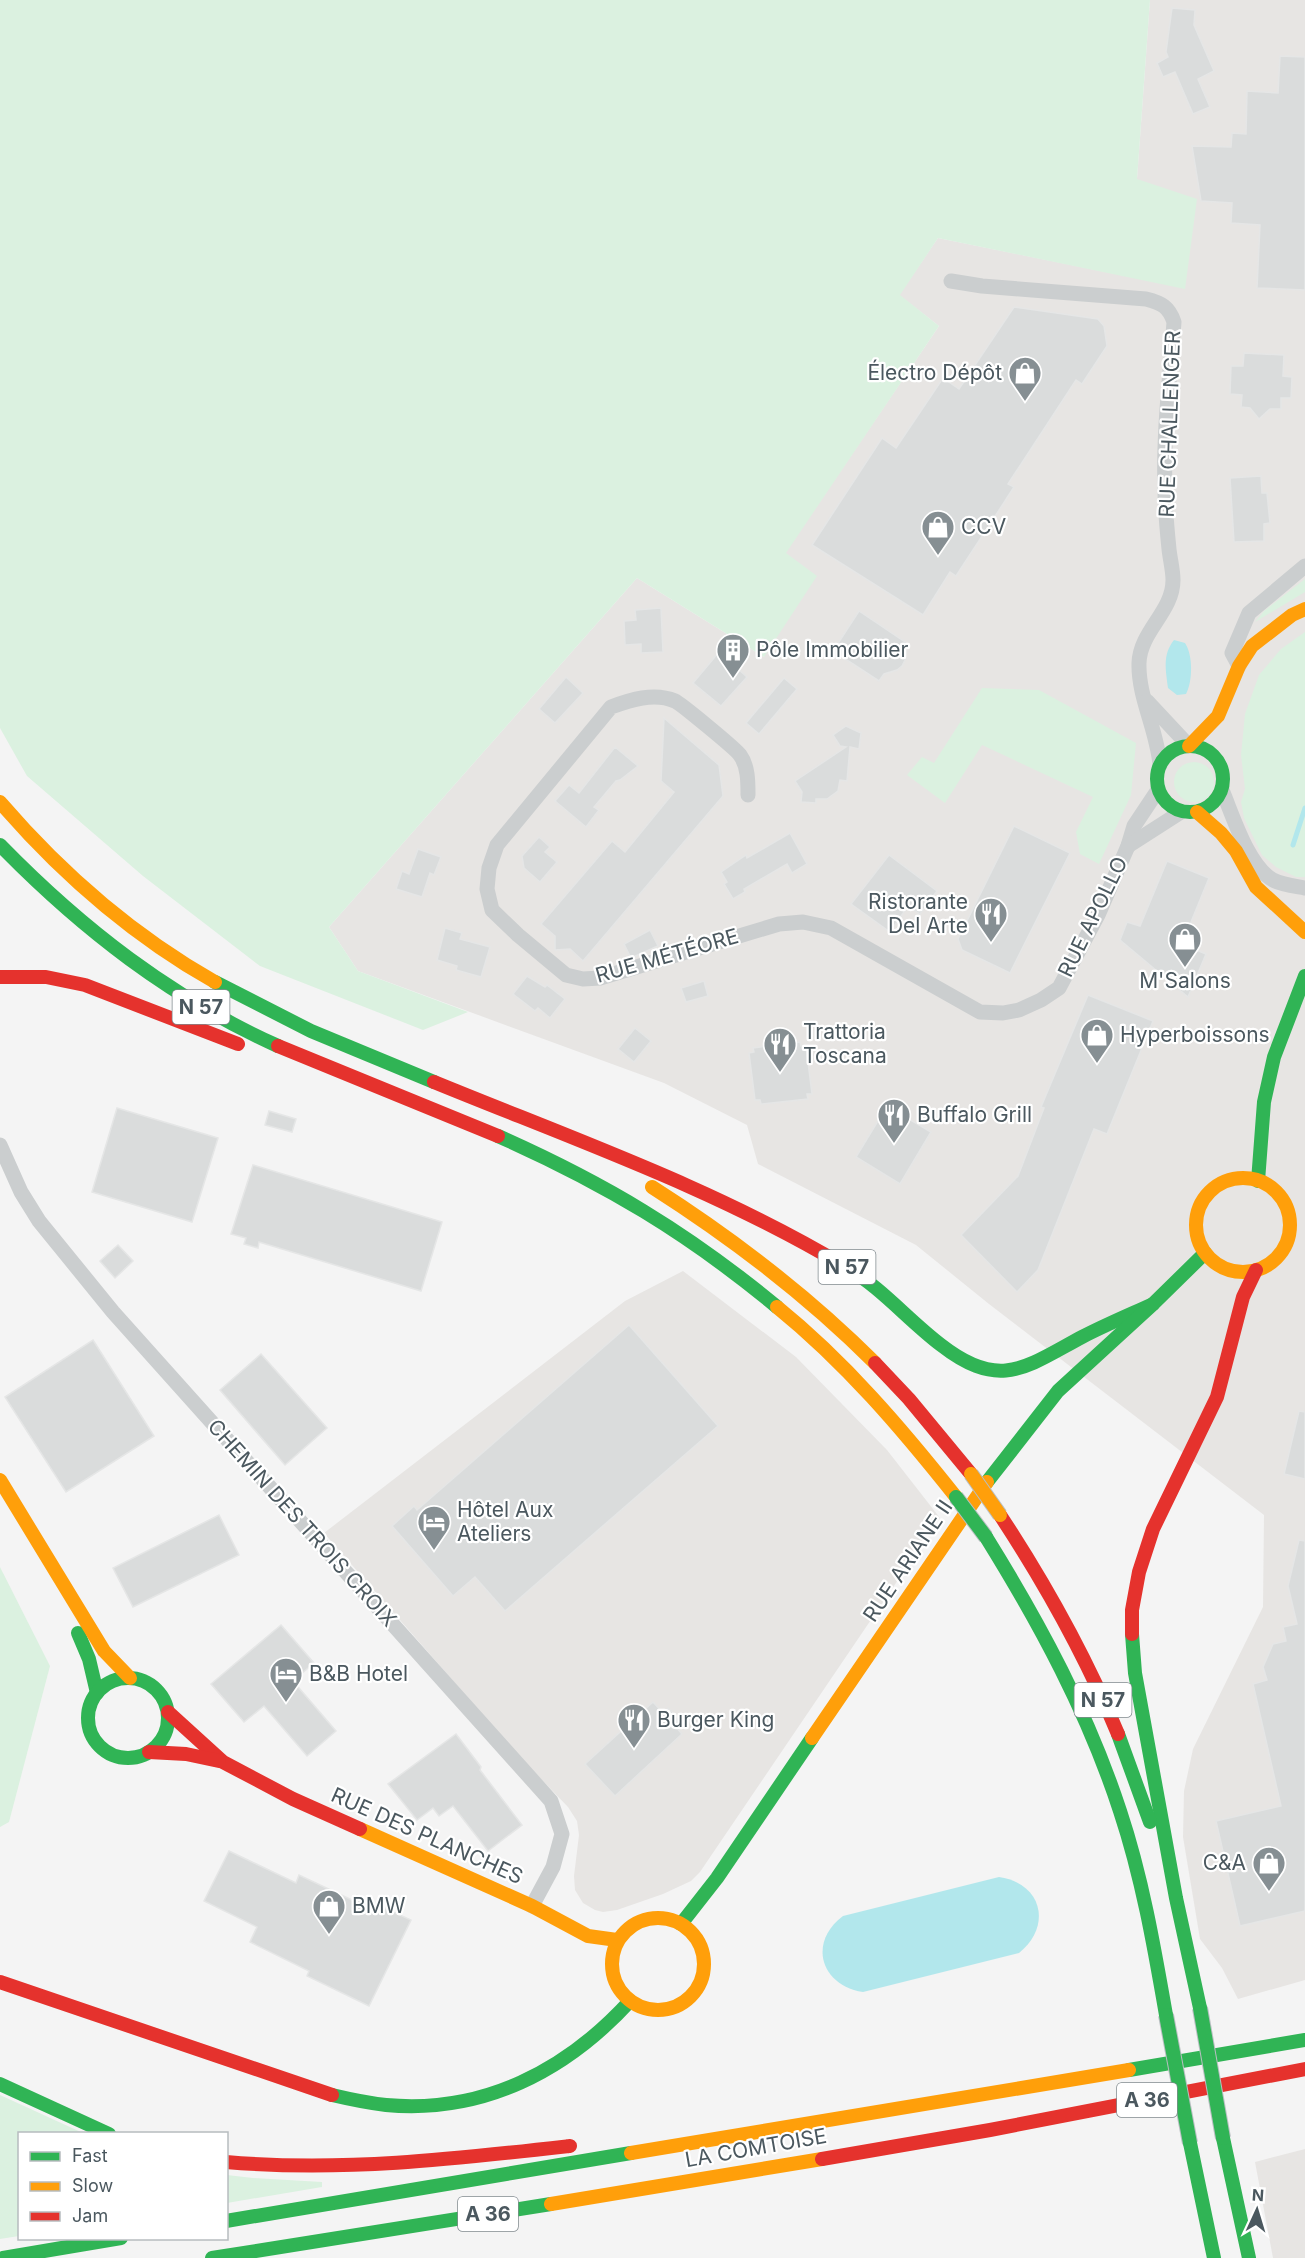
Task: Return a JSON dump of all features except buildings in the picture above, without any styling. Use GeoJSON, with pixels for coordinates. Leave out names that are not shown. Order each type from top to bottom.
{"type":"FeatureCollection","features":[{"type":"Feature","properties":{"kind":"main road"},"geometry":{"type":"LineString","coordinates":[[1189,746],[1218,716],[1239,666],[1252,646],[1285,620],[1305,609]]}},
{"type":"Feature","properties":{"kind":"main road"},"geometry":{"type":"LineString","coordinates":[[1189,746],[1205,749],[1217,759],[1223,775],[1222,790],[1212,804],[1197,812],[1181,812],[1163,800],[1156,782],[1160,765],[1172,751],[1189,746]]}},
{"type":"Feature","properties":{"kind":"main road","name":"N 57"},"geometry":{"type":"LineString","coordinates":[[0,802],[38,845],[89,894],[144,937],[199,973],[265,1010],[300,1026],[523,1119],[584,1141],[757,1219],[843,1264],[894,1301],[945,1347],[978,1367],[1004,1371],[1044,1361],[1080,1339],[1153,1304]]}},
{"type":"Feature","properties":{"kind":"main road"},"geometry":{"type":"LineString","coordinates":[[1197,812],[1221,833],[1236,851],[1257,887],[1305,932]]}},
{"type":"Feature","properties":{"kind":"main road","name":"N 57"},"geometry":{"type":"LineString","coordinates":[[0,845],[34,880],[100,939],[143,971],[188,1000],[281,1047],[519,1145],[587,1178],[641,1208],[734,1272],[796,1322],[867,1390],[924,1454],[986,1537],[1017,1585],[1069,1684],[1100,1755],[1133,1853],[1214,2258]]}},
{"type":"Feature","properties":{"kind":"main road"},"geometry":{"type":"LineString","coordinates":[[1258,1181],[1264,1102],[1274,1057],[1305,976]]}},
{"type":"Feature","properties":{"kind":"main road"},"geometry":{"type":"LineString","coordinates":[[0,977],[46,977],[85,985],[219,1037],[437,1112]]}},
{"type":"Feature","properties":{"kind":"main road","name":"N 57"},"geometry":{"type":"LineString","coordinates":[[523,1119],[589,1151],[648,1184],[707,1222],[762,1262],[816,1307],[915,1405],[971,1474],[1030,1560],[1089,1667],[1118,1732],[1176,1898],[1200,2007],[1234,2195],[1249,2258]]}},
{"type":"Feature","properties":{"kind":"main road"},"geometry":{"type":"LineString","coordinates":[[1232,1180],[1258,1181],[1269,1186],[1279,1195],[1288,1211],[1290,1229],[1287,1242],[1272,1262],[1256,1270],[1236,1271],[1224,1268],[1205,1253],[1200,1244],[1196,1223],[1202,1203],[1215,1188],[1232,1180]]}},
{"type":"Feature","properties":{"kind":"main road","name":"RUE ARIANE II"},"geometry":{"type":"LineString","coordinates":[[681,1924],[717,1878],[998,1465],[1058,1391],[1205,1253]]}},
{"type":"Feature","properties":{"kind":"main road"},"geometry":{"type":"LineString","coordinates":[[1176,1898],[1135,1673],[1132,1627],[1135,1591],[1145,1552],[1165,1502],[1217,1397],[1242,1297],[1256,1270]]}},
{"type":"Feature","properties":{"kind":"main road"},"geometry":{"type":"LineString","coordinates":[[0,1480],[104,1650],[130,1678]]}},
{"type":"Feature","properties":{"kind":"main road"},"geometry":{"type":"LineString","coordinates":[[0,1505],[79,1635],[90,1659],[97,1693]]}},
{"type":"Feature","properties":{"kind":"main road"},"geometry":{"type":"LineString","coordinates":[[130,1678],[149,1683],[158,1691],[165,1701],[168,1724],[165,1735],[149,1752],[137,1757],[124,1758],[101,1747],[89,1727],[88,1715],[91,1703],[105,1685],[115,1680],[130,1678]]}},
{"type":"Feature","properties":{"kind":"main road"},"geometry":{"type":"LineString","coordinates":[[168,1713],[223,1762]]}},
{"type":"Feature","properties":{"kind":"main road"},"geometry":{"type":"LineString","coordinates":[[149,1752],[186,1754],[223,1762]]}},
{"type":"Feature","properties":{"kind":"main road","name":"RUE DES PLANCHES"},"geometry":{"type":"LineString","coordinates":[[223,1762],[293,1799],[532,1906],[588,1936],[617,1940]]}},
{"type":"Feature","properties":{"kind":"main road"},"geometry":{"type":"LineString","coordinates":[[653,1917],[668,1918],[681,1924],[693,1933],[701,1946],[704,1967],[697,1989],[681,2004],[659,2010],[644,2008],[630,2001],[614,1980],[611,1967],[612,1953],[617,1940],[639,1921],[653,1917]]}},
{"type":"Feature","properties":{"kind":"main road"},"geometry":{"type":"LineString","coordinates":[[0,1982],[279,2078],[333,2095],[388,2105],[445,2104],[479,2098],[513,2087],[556,2065],[612,2025],[630,2001]]}},
{"type":"Feature","properties":{"kind":"main road","name":"LA COMTOISE"},"geometry":{"type":"LineString","coordinates":[[228,2221],[1305,2040]]}},
{"type":"Feature","properties":{"kind":"main road","name":"LA COMTOISE"},"geometry":{"type":"LineString","coordinates":[[212,2258],[990,2130],[1305,2069]]}},
{"type":"Feature","properties":{"kind":"main road"},"geometry":{"type":"LineString","coordinates":[[0,2084],[41,2105],[107,2132]]}},
{"type":"Feature","properties":{"kind":"main road","name":"A 36"},"geometry":{"type":"LineString","coordinates":[[613,2143],[707,2141]]}},
{"type":"Feature","properties":{"kind":"main road"},"geometry":{"type":"LineString","coordinates":[[228,2162],[283,2167],[354,2167],[581,2145]]}},
{"type":"Feature","properties":{"kind":"main road","name":"N 57"},"geometry":{"type":"LineString","coordinates":[[1234,2195],[1254,2258]]}},
{"type":"Feature","properties":{"kind":"main road"},"geometry":{"type":"LineString","coordinates":[[3,2258],[109,2240]]}},
{"type":"Feature","properties":{"kind":"street","name":"RUE CHALLENGER"},"geometry":{"type":"LineString","coordinates":[[951,281],[982,286],[1146,299],[1160,302],[1170,309],[1174,322],[1165,488],[1173,580],[1171,596],[1165,609],[1142,644],[1139,662],[1145,698]]}},
{"type":"Feature","properties":{"kind":"street"},"geometry":{"type":"LineString","coordinates":[[1239,666],[1232,653],[1241,627],[1249,613],[1305,566]]}},
{"type":"Feature","properties":{"kind":"street","name":"RUE MÉTÉORE"},"geometry":{"type":"LineString","coordinates":[[748,795],[747,771],[740,754],[675,701],[634,698],[611,707],[497,845],[489,868],[487,889],[492,910],[566,975],[583,979],[600,978],[780,924],[804,922],[831,928],[980,1012],[1004,1013],[1019,1010],[1041,1000],[1059,988]]}},
{"type":"Feature","properties":{"kind":"street"},"geometry":{"type":"LineString","coordinates":[[1145,698],[1189,746]]}},
{"type":"Feature","properties":{"kind":"street"},"geometry":{"type":"LineString","coordinates":[[1145,698],[1158,744],[1160,765]]}},
{"type":"Feature","properties":{"kind":"street","name":"RUE APOLLO"},"geometry":{"type":"LineString","coordinates":[[1059,988],[1098,915],[1128,846],[1134,826],[1158,790]]}},
{"type":"Feature","properties":{"kind":"street"},"geometry":{"type":"LineString","coordinates":[[1222,790],[1254,862],[1271,879],[1305,888]]}},
{"type":"Feature","properties":{"kind":"street"},"geometry":{"type":"LineString","coordinates":[[1128,846],[1181,812]]}},
{"type":"Feature","properties":{"kind":"street","name":"CHEMIN DES TROIS CROIX"},"geometry":{"type":"LineString","coordinates":[[0,1145],[21,1192],[39,1221],[113,1312],[551,1801],[562,1834],[553,1867],[532,1906]]}},
{"type":"Feature","properties":{"kind":"shaded area"},"geometry":{"type":"Polygon","coordinates":[[[1150,0],[1305,0],[1305,1980],[1238,1999],[1222,1968],[1200,1939],[1183,1837],[1184,1791],[1193,1749],[1263,1607],[1264,1515],[989,1304],[916,1245],[758,1164],[747,1125],[664,1083],[358,971],[329,927],[637,578],[764,657],[785,553],[939,326],[899,295],[938,238],[1185,288],[1137,179],[1150,0]]]}},
{"type":"Feature","properties":{"kind":"shaded area"},"geometry":{"type":"Polygon","coordinates":[[[683,1271],[796,1357],[887,1450],[940,1518],[700,1872],[691,1881],[663,1894],[617,1910],[603,1912],[583,1903],[575,1890],[574,1876],[579,1835],[577,1821],[568,1807],[517,1754],[324,1533],[625,1301],[683,1271]]]}},
{"type":"Feature","properties":{"kind":"shaded area"},"geometry":{"type":"Polygon","coordinates":[[[1305,2149],[1305,2258],[1273,2258],[1255,2162],[1305,2149]]]}},
{"type":"Feature","properties":{"kind":"green space"},"geometry":{"type":"Polygon","coordinates":[[[0,0],[1150,0],[1137,179],[1197,199],[1185,289],[938,238],[900,295],[939,326],[786,553],[817,576],[764,657],[637,578],[329,927],[358,971],[468,1012],[423,1030],[260,966],[143,876],[27,776],[0,728],[0,0]]]}},
{"type":"Feature","properties":{"kind":"green space"},"geometry":{"type":"Polygon","coordinates":[[[1305,579],[1305,592],[1255,622],[1264,611],[1305,579]]]}},
{"type":"Feature","properties":{"kind":"green space"},"geometry":{"type":"Polygon","coordinates":[[[1305,632],[1305,877],[1296,877],[1276,867],[1262,855],[1244,818],[1241,802],[1245,789],[1241,755],[1245,714],[1259,675],[1281,649],[1305,632]]]}},
{"type":"Feature","properties":{"kind":"green space"},"geometry":{"type":"Polygon","coordinates":[[[982,688],[1039,690],[1136,743],[1131,795],[1099,864],[1080,854],[1076,832],[1093,797],[982,745],[945,803],[907,775],[922,757],[934,763],[982,688]]]}},
{"type":"Feature","properties":{"kind":"green space"},"geometry":{"type":"Polygon","coordinates":[[[1194,762],[1202,763],[1208,768],[1213,774],[1213,790],[1208,796],[1202,801],[1194,802],[1186,801],[1180,796],[1175,790],[1174,782],[1175,774],[1180,768],[1186,763],[1194,762]]]}},
{"type":"Feature","properties":{"kind":"green space"},"geometry":{"type":"Polygon","coordinates":[[[0,1567],[50,1666],[9,1822],[0,1827],[0,1567]]]}},
{"type":"Feature","properties":{"kind":"green space"},"geometry":{"type":"Polygon","coordinates":[[[0,2095],[81,2132],[18,2132],[18,2236],[0,2239],[0,2095]]]}},
{"type":"Feature","properties":{"kind":"green space"},"geometry":{"type":"Polygon","coordinates":[[[228,2175],[322,2182],[322,2187],[228,2203],[228,2175]]]}},
{"type":"Feature","properties":{"kind":"water"},"geometry":{"type":"Polygon","coordinates":[[[1174,640],[1185,643],[1190,654],[1191,675],[1186,694],[1177,695],[1168,688],[1166,657],[1174,640]]]}},
{"type":"Feature","properties":{"kind":"water"},"geometry":{"type":"Polygon","coordinates":[[[999,1877],[1014,1881],[1025,1888],[1038,1907],[1039,1919],[1036,1931],[1019,1953],[863,1992],[848,1988],[829,1972],[824,1961],[825,1938],[832,1926],[843,1916],[999,1877]]]}},
{"type":"Feature","properties":{"kind":"waterway"},"geometry":{"type":"LineString","coordinates":[[1293,845],[1305,808]]}},
{"type":"Feature","properties":{"kind":"traffic: fast"},"geometry":{"type":"LineString","coordinates":[[1183,746],[1197,746],[1209,751],[1218,760],[1223,779],[1221,792],[1214,803],[1197,812],[1183,812],[1171,807],[1162,798],[1157,786],[1157,772],[1162,760],[1171,751],[1183,746]]}},
{"type":"Feature","properties":{"kind":"traffic: fast"},"geometry":{"type":"LineString","coordinates":[[0,845],[63,905],[130,959],[201,1006],[278,1046]]}},
{"type":"Feature","properties":{"kind":"traffic: fast"},"geometry":{"type":"LineString","coordinates":[[1258,1181],[1264,1102],[1274,1057],[1305,976]]}},
{"type":"Feature","properties":{"kind":"traffic: fast"},"geometry":{"type":"LineString","coordinates":[[215,982],[311,1031],[434,1082]]}},
{"type":"Feature","properties":{"kind":"traffic: fast"},"geometry":{"type":"LineString","coordinates":[[498,1136],[574,1172],[644,1211],[711,1256],[777,1307]]}},
{"type":"Feature","properties":{"kind":"traffic: fast"},"geometry":{"type":"LineString","coordinates":[[987,1482],[1058,1391],[1205,1253]]}},
{"type":"Feature","properties":{"kind":"traffic: fast"},"geometry":{"type":"LineString","coordinates":[[846,1267],[883,1294],[941,1345],[962,1359],[997,1371],[1028,1365],[1153,1304]]}},
{"type":"Feature","properties":{"kind":"traffic: fast"},"geometry":{"type":"LineString","coordinates":[[956,1497],[986,1537]]}},
{"type":"Feature","properties":{"kind":"traffic: fast"},"geometry":{"type":"LineString","coordinates":[[986,1537],[1044,1636],[1078,1704],[1107,1775],[1128,1836],[1141,1886],[1166,2015]]}},
{"type":"Feature","properties":{"kind":"traffic: fast"},"geometry":{"type":"LineString","coordinates":[[78,1633],[89,1659],[97,1693]]}},
{"type":"Feature","properties":{"kind":"traffic: fast"},"geometry":{"type":"LineString","coordinates":[[1132,1634],[1135,1673],[1176,1898],[1200,2008]]}},
{"type":"Feature","properties":{"kind":"traffic: fast"},"geometry":{"type":"LineString","coordinates":[[128,1678],[143,1681],[156,1690],[165,1703],[168,1718],[165,1733],[156,1746],[143,1755],[128,1758],[113,1755],[100,1746],[91,1733],[88,1718],[91,1703],[100,1690],[113,1681],[128,1678]]}},
{"type":"Feature","properties":{"kind":"traffic: fast"},"geometry":{"type":"LineString","coordinates":[[1118,1734],[1150,1822]]}},
{"type":"Feature","properties":{"kind":"traffic: fast"},"geometry":{"type":"LineString","coordinates":[[681,1924],[717,1878],[812,1738]]}},
{"type":"Feature","properties":{"kind":"traffic: fast"},"geometry":{"type":"LineString","coordinates":[[332,2095],[386,2105],[422,2106],[489,2095],[520,2083],[579,2048],[630,2001]]}},
{"type":"Feature","properties":{"kind":"traffic: fast"},"geometry":{"type":"LineString","coordinates":[[1200,2008],[1223,2138]]}},
{"type":"Feature","properties":{"kind":"traffic: fast"},"geometry":{"type":"LineString","coordinates":[[1166,2015],[1190,2143]]}},
{"type":"Feature","properties":{"kind":"traffic: fast"},"geometry":{"type":"LineString","coordinates":[[1129,2070],[1305,2040]]}},
{"type":"Feature","properties":{"kind":"traffic: fast"},"geometry":{"type":"LineString","coordinates":[[0,2084],[105,2132]]}},
{"type":"Feature","properties":{"kind":"traffic: fast"},"geometry":{"type":"LineString","coordinates":[[1223,2138],[1249,2258]]}},
{"type":"Feature","properties":{"kind":"traffic: fast"},"geometry":{"type":"LineString","coordinates":[[1190,2143],[1214,2258]]}},
{"type":"Feature","properties":{"kind":"traffic: fast"},"geometry":{"type":"LineString","coordinates":[[228,2221],[631,2153]]}},
{"type":"Feature","properties":{"kind":"traffic: fast"},"geometry":{"type":"LineString","coordinates":[[212,2258],[551,2204]]}},
{"type":"Feature","properties":{"kind":"traffic: fast"},"geometry":{"type":"LineString","coordinates":[[3,2258],[109,2240]]}},
{"type":"Feature","properties":{"kind":"traffic: slow"},"geometry":{"type":"LineString","coordinates":[[1189,746],[1218,716],[1239,666],[1252,646],[1292,615],[1305,609]]}},
{"type":"Feature","properties":{"kind":"traffic: slow"},"geometry":{"type":"LineString","coordinates":[[0,802],[48,854],[100,901],[155,944],[215,982]]}},
{"type":"Feature","properties":{"kind":"traffic: slow"},"geometry":{"type":"LineString","coordinates":[[1197,812],[1221,833],[1236,851],[1256,887],[1305,932]]}},
{"type":"Feature","properties":{"kind":"traffic: slow"},"geometry":{"type":"LineString","coordinates":[[1243,1178],[1261,1182],[1276,1192],[1286,1207],[1290,1225],[1286,1243],[1276,1258],[1261,1268],[1243,1272],[1225,1268],[1210,1258],[1200,1243],[1196,1225],[1200,1207],[1210,1192],[1225,1182],[1243,1178]]}},
{"type":"Feature","properties":{"kind":"traffic: slow"},"geometry":{"type":"LineString","coordinates":[[652,1187],[711,1226],[796,1291],[875,1363]]}},
{"type":"Feature","properties":{"kind":"traffic: slow"},"geometry":{"type":"LineString","coordinates":[[777,1307],[826,1350],[872,1397],[956,1497]]}},
{"type":"Feature","properties":{"kind":"traffic: slow"},"geometry":{"type":"LineString","coordinates":[[971,1474],[1000,1515]]}},
{"type":"Feature","properties":{"kind":"traffic: slow"},"geometry":{"type":"LineString","coordinates":[[0,1480],[104,1651],[130,1678]]}},
{"type":"Feature","properties":{"kind":"traffic: slow"},"geometry":{"type":"LineString","coordinates":[[812,1738],[987,1482]]}},
{"type":"Feature","properties":{"kind":"traffic: slow"},"geometry":{"type":"LineString","coordinates":[[360,1829],[532,1906],[588,1936],[617,1940]]}},
{"type":"Feature","properties":{"kind":"traffic: slow"},"geometry":{"type":"LineString","coordinates":[[658,1918],[676,1921],[691,1931],[701,1946],[704,1964],[701,1982],[691,1997],[676,2007],[658,2010],[640,2007],[625,1997],[615,1982],[612,1964],[615,1946],[625,1931],[640,1921],[658,1918]]}},
{"type":"Feature","properties":{"kind":"traffic: slow"},"geometry":{"type":"LineString","coordinates":[[631,2153],[1129,2070]]}},
{"type":"Feature","properties":{"kind":"traffic: slow"},"geometry":{"type":"LineString","coordinates":[[551,2204],[822,2159]]}},
{"type":"Feature","properties":{"kind":"traffic: jam"},"geometry":{"type":"LineString","coordinates":[[0,977],[46,977],[85,985],[238,1044]]}},
{"type":"Feature","properties":{"kind":"traffic: jam"},"geometry":{"type":"LineString","coordinates":[[278,1046],[498,1136]]}},
{"type":"Feature","properties":{"kind":"traffic: jam"},"geometry":{"type":"LineString","coordinates":[[434,1082],[695,1189],[797,1239],[846,1267]]}},
{"type":"Feature","properties":{"kind":"traffic: jam"},"geometry":{"type":"LineString","coordinates":[[1132,1634],[1132,1610],[1139,1572],[1153,1529],[1217,1397],[1243,1297],[1256,1270]]}},
{"type":"Feature","properties":{"kind":"traffic: jam"},"geometry":{"type":"LineString","coordinates":[[875,1363],[909,1399],[971,1474]]}},
{"type":"Feature","properties":{"kind":"traffic: jam"},"geometry":{"type":"LineString","coordinates":[[1000,1515],[1064,1622],[1093,1677],[1118,1734]]}},
{"type":"Feature","properties":{"kind":"traffic: jam"},"geometry":{"type":"LineString","coordinates":[[168,1712],[223,1762],[293,1799],[360,1829]]}},
{"type":"Feature","properties":{"kind":"traffic: jam"},"geometry":{"type":"LineString","coordinates":[[149,1752],[186,1754],[219,1761]]}},
{"type":"Feature","properties":{"kind":"traffic: jam"},"geometry":{"type":"LineString","coordinates":[[0,1982],[332,2095]]}},
{"type":"Feature","properties":{"kind":"traffic: jam"},"geometry":{"type":"LineString","coordinates":[[822,2159],[990,2130],[1305,2069]]}},
{"type":"Feature","properties":{"kind":"traffic: jam"},"geometry":{"type":"LineString","coordinates":[[228,2162],[313,2166],[398,2163],[570,2146]]}},
{"type":"Feature","properties":{"kind":"place","name":"Électro Dépôt"},"geometry":{"type":"Point","coordinates":[1025,402]}},
{"type":"Feature","properties":{"kind":"place","name":"CCV"},"geometry":{"type":"Point","coordinates":[938,556]}},
{"type":"Feature","properties":{"kind":"place","name":"Pôle Immobilier"},"geometry":{"type":"Point","coordinates":[733,679]}},
{"type":"Feature","properties":{"kind":"place","name":"Ristorante Del Arte"},"geometry":{"type":"Point","coordinates":[991,943]}},
{"type":"Feature","properties":{"kind":"place","name":"M'Salons"},"geometry":{"type":"Point","coordinates":[1185,968]}},
{"type":"Feature","properties":{"kind":"place","name":"Hyperboissons"},"geometry":{"type":"Point","coordinates":[1097,1064]}},
{"type":"Feature","properties":{"kind":"place","name":"Trattoria Toscana"},"geometry":{"type":"Point","coordinates":[780,1073]}},
{"type":"Feature","properties":{"kind":"place","name":"Buffalo Grill"},"geometry":{"type":"Point","coordinates":[894,1144]}},
{"type":"Feature","properties":{"kind":"place","name":"Hôtel Aux Ateliers"},"geometry":{"type":"Point","coordinates":[434,1551]}},
{"type":"Feature","properties":{"kind":"place","name":"B&B Hotel"},"geometry":{"type":"Point","coordinates":[286,1703]}},
{"type":"Feature","properties":{"kind":"place","name":"Burger King"},"geometry":{"type":"Point","coordinates":[634,1749]}},
{"type":"Feature","properties":{"kind":"place","name":"C&A"},"geometry":{"type":"Point","coordinates":[1269,1892]}},
{"type":"Feature","properties":{"kind":"place","name":"BMW"},"geometry":{"type":"Point","coordinates":[329,1935]}}]}
